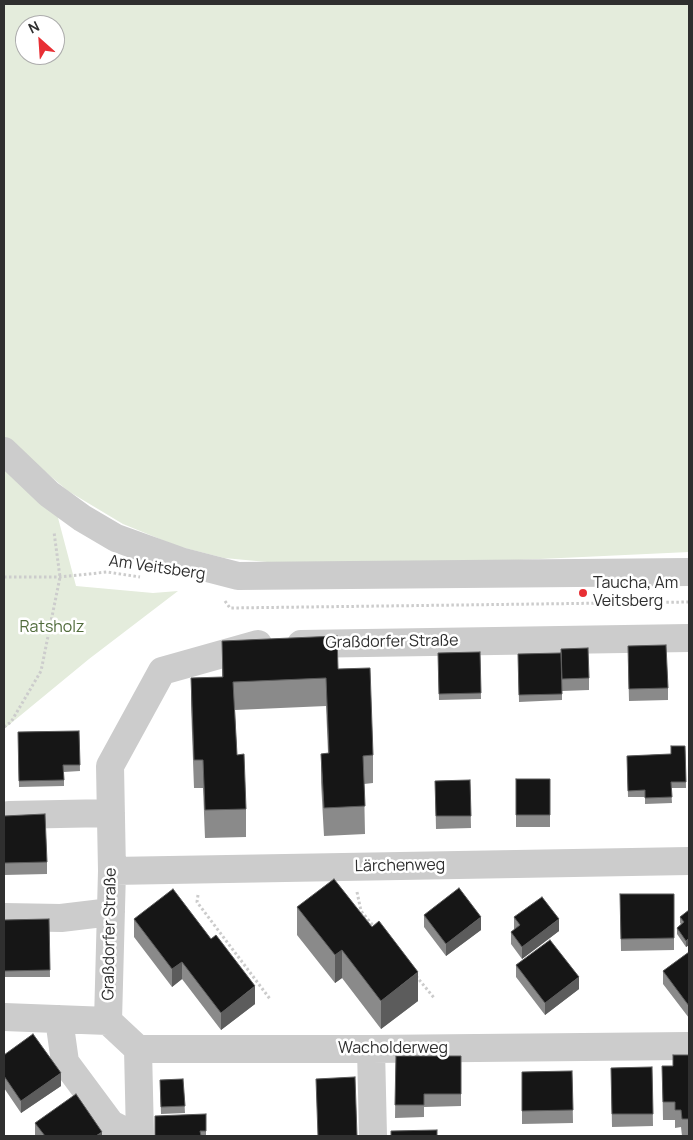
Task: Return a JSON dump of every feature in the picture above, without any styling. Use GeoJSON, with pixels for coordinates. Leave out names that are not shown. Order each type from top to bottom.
{"type":"FeatureCollection","features":[{"type":"Feature","properties":{"kind":"street"},"geometry":{"type":"LineString","coordinates":[[4,451],[49,494],[82,518],[116,538],[180,561],[238,576],[689,572]]}},
{"type":"Feature","properties":{"kind":"street","name":"Graßdorfer Straße"},"geometry":{"type":"LineString","coordinates":[[108,1021],[112,871],[110,766],[162,671],[255,644],[689,638]]}},
{"type":"Feature","properties":{"kind":"street"},"geometry":{"type":"LineString","coordinates":[[9,815],[111,814]]}},
{"type":"Feature","properties":{"kind":"street","name":"Lärchenweg"},"geometry":{"type":"LineString","coordinates":[[112,871],[689,861]]}},
{"type":"Feature","properties":{"kind":"street"},"geometry":{"type":"LineString","coordinates":[[4,918],[61,918],[111,912]]}},
{"type":"Feature","properties":{"kind":"street"},"geometry":{"type":"LineString","coordinates":[[4,1018],[108,1021],[138,1049],[140,1136]]}},
{"type":"Feature","properties":{"kind":"street"},"geometry":{"type":"LineString","coordinates":[[59,1020],[66,1062],[111,1124],[134,1136]]}},
{"type":"Feature","properties":{"kind":"street","name":"Wacholderweg"},"geometry":{"type":"LineString","coordinates":[[138,1049],[689,1046]]}},
{"type":"Feature","properties":{"kind":"street"},"geometry":{"type":"LineString","coordinates":[[371,1049],[373,1136]]}},
{"type":"Feature","properties":{"kind":"path"},"geometry":{"type":"LineString","coordinates":[[4,727],[11,722],[41,671],[60,577],[49,494]]}},
{"type":"Feature","properties":{"kind":"path","name":"Am Veitsberg"},"geometry":{"type":"LineString","coordinates":[[4,577],[60,577],[107,572],[144,578]]}},
{"type":"Feature","properties":{"kind":"path"},"geometry":{"type":"LineString","coordinates":[[221,596],[230,608],[689,602]]}},
{"type":"Feature","properties":{"kind":"path"},"geometry":{"type":"LineString","coordinates":[[360,867],[357,892],[361,911],[380,933]]}},
{"type":"Feature","properties":{"kind":"path"},"geometry":{"type":"LineString","coordinates":[[200,869],[197,902],[270,999]]}},
{"type":"Feature","properties":{"kind":"path"},"geometry":{"type":"LineString","coordinates":[[410,970],[435,999]]}},
{"type":"Feature","properties":{"kind":"green space"},"geometry":{"type":"Polygon","coordinates":[[[4,4],[689,4],[689,552],[497,561],[278,563],[224,558],[177,546],[123,524],[68,491],[4,437],[4,4]]]}},
{"type":"Feature","properties":{"kind":"green space","name":"Ratsholz"},"geometry":{"type":"Polygon","coordinates":[[[4,467],[57,514],[76,586],[153,593],[178,591],[89,659],[4,729],[4,467]]]}},
{"type":"Feature","properties":{"kind":"building"},"geometry":{"type":"Polygon","coordinates":[[[337,636],[338,669],[370,668],[373,755],[363,756],[365,806],[324,808],[321,754],[329,753],[326,678],[233,682],[237,755],[244,754],[246,809],[205,810],[203,760],[194,760],[191,678],[223,677],[222,641],[337,636]]]}},
{"type":"Feature","properties":{"kind":"building"},"geometry":{"type":"Polygon","coordinates":[[[666,645],[668,688],[629,689],[628,646],[666,645]]]}},
{"type":"Feature","properties":{"kind":"building"},"geometry":{"type":"Polygon","coordinates":[[[588,648],[589,678],[562,679],[561,649],[588,648]]]}},
{"type":"Feature","properties":{"kind":"building"},"geometry":{"type":"Polygon","coordinates":[[[480,652],[481,693],[439,694],[438,653],[480,652]]]}},
{"type":"Feature","properties":{"kind":"building"},"geometry":{"type":"Polygon","coordinates":[[[561,653],[562,694],[519,695],[518,654],[561,653]]]}},
{"type":"Feature","properties":{"kind":"building"},"geometry":{"type":"Polygon","coordinates":[[[79,731],[80,765],[63,765],[64,780],[19,781],[18,732],[79,731]]]}},
{"type":"Feature","properties":{"kind":"building"},"geometry":{"type":"Polygon","coordinates":[[[671,746],[685,746],[686,782],[671,782],[672,797],[645,798],[645,790],[628,791],[627,756],[671,754],[671,746]]]}},
{"type":"Feature","properties":{"kind":"building"},"geometry":{"type":"Polygon","coordinates":[[[516,779],[550,779],[550,815],[516,815],[516,779]]]}},
{"type":"Feature","properties":{"kind":"building"},"geometry":{"type":"Polygon","coordinates":[[[470,780],[471,816],[436,816],[435,781],[470,780]]]}},
{"type":"Feature","properties":{"kind":"building"},"geometry":{"type":"Polygon","coordinates":[[[45,814],[47,862],[4,863],[4,816],[45,814]]]}},
{"type":"Feature","properties":{"kind":"building"},"geometry":{"type":"Polygon","coordinates":[[[334,879],[372,927],[379,921],[418,972],[381,1001],[342,950],[335,955],[297,907],[334,879]]]}},
{"type":"Feature","properties":{"kind":"building"},"geometry":{"type":"Polygon","coordinates":[[[459,888],[481,917],[446,944],[424,915],[459,888]]]}},
{"type":"Feature","properties":{"kind":"building"},"geometry":{"type":"Polygon","coordinates":[[[173,889],[211,939],[216,935],[255,986],[221,1013],[182,962],[172,969],[134,919],[173,889]]]}},
{"type":"Feature","properties":{"kind":"building"},"geometry":{"type":"Polygon","coordinates":[[[620,894],[674,894],[674,938],[621,939],[620,894]]]}},
{"type":"Feature","properties":{"kind":"building"},"geometry":{"type":"Polygon","coordinates":[[[542,897],[559,919],[522,947],[511,932],[520,925],[514,917],[542,897]]]}},
{"type":"Feature","properties":{"kind":"building"},"geometry":{"type":"Polygon","coordinates":[[[689,910],[689,938],[686,941],[677,928],[684,922],[680,917],[689,910]]]}},
{"type":"Feature","properties":{"kind":"building"},"geometry":{"type":"Polygon","coordinates":[[[49,919],[50,970],[4,971],[4,920],[49,919]]]}},
{"type":"Feature","properties":{"kind":"building"},"geometry":{"type":"Polygon","coordinates":[[[550,940],[579,977],[545,1003],[516,965],[550,940]]]}},
{"type":"Feature","properties":{"kind":"building"},"geometry":{"type":"Polygon","coordinates":[[[689,952],[689,1006],[663,971],[689,952]]]}},
{"type":"Feature","properties":{"kind":"building"},"geometry":{"type":"Polygon","coordinates":[[[33,1034],[61,1073],[21,1101],[4,1076],[4,1055],[33,1034]]]}},
{"type":"Feature","properties":{"kind":"building"},"geometry":{"type":"Polygon","coordinates":[[[673,1055],[689,1055],[689,1119],[682,1119],[681,1110],[675,1110],[675,1102],[663,1102],[662,1066],[673,1066],[673,1055]]]}},
{"type":"Feature","properties":{"kind":"building"},"geometry":{"type":"Polygon","coordinates":[[[396,1056],[461,1056],[461,1094],[424,1094],[424,1105],[395,1105],[396,1056]]]}},
{"type":"Feature","properties":{"kind":"building"},"geometry":{"type":"Polygon","coordinates":[[[652,1067],[653,1114],[612,1114],[611,1068],[652,1067]]]}},
{"type":"Feature","properties":{"kind":"building"},"geometry":{"type":"Polygon","coordinates":[[[572,1071],[573,1110],[522,1111],[522,1072],[572,1071]]]}},
{"type":"Feature","properties":{"kind":"building"},"geometry":{"type":"Polygon","coordinates":[[[355,1077],[357,1136],[318,1136],[316,1079],[355,1077]]]}},
{"type":"Feature","properties":{"kind":"building"},"geometry":{"type":"Polygon","coordinates":[[[183,1079],[185,1106],[161,1107],[160,1080],[183,1079]]]}},
{"type":"Feature","properties":{"kind":"building"},"geometry":{"type":"Polygon","coordinates":[[[76,1094],[102,1132],[96,1136],[45,1136],[35,1123],[76,1094]]]}},
{"type":"Feature","properties":{"kind":"building"},"geometry":{"type":"Polygon","coordinates":[[[206,1114],[206,1131],[200,1131],[201,1136],[155,1136],[155,1116],[206,1114]]]}},
{"type":"Feature","properties":{"kind":"building"},"geometry":{"type":"Polygon","coordinates":[[[437,1130],[437,1136],[391,1136],[391,1131],[437,1130]]]}},
{"type":"Feature","properties":{"kind":"place","name":"Taucha, Am Veitsberg"},"geometry":{"type":"Point","coordinates":[583,593]}}]}
